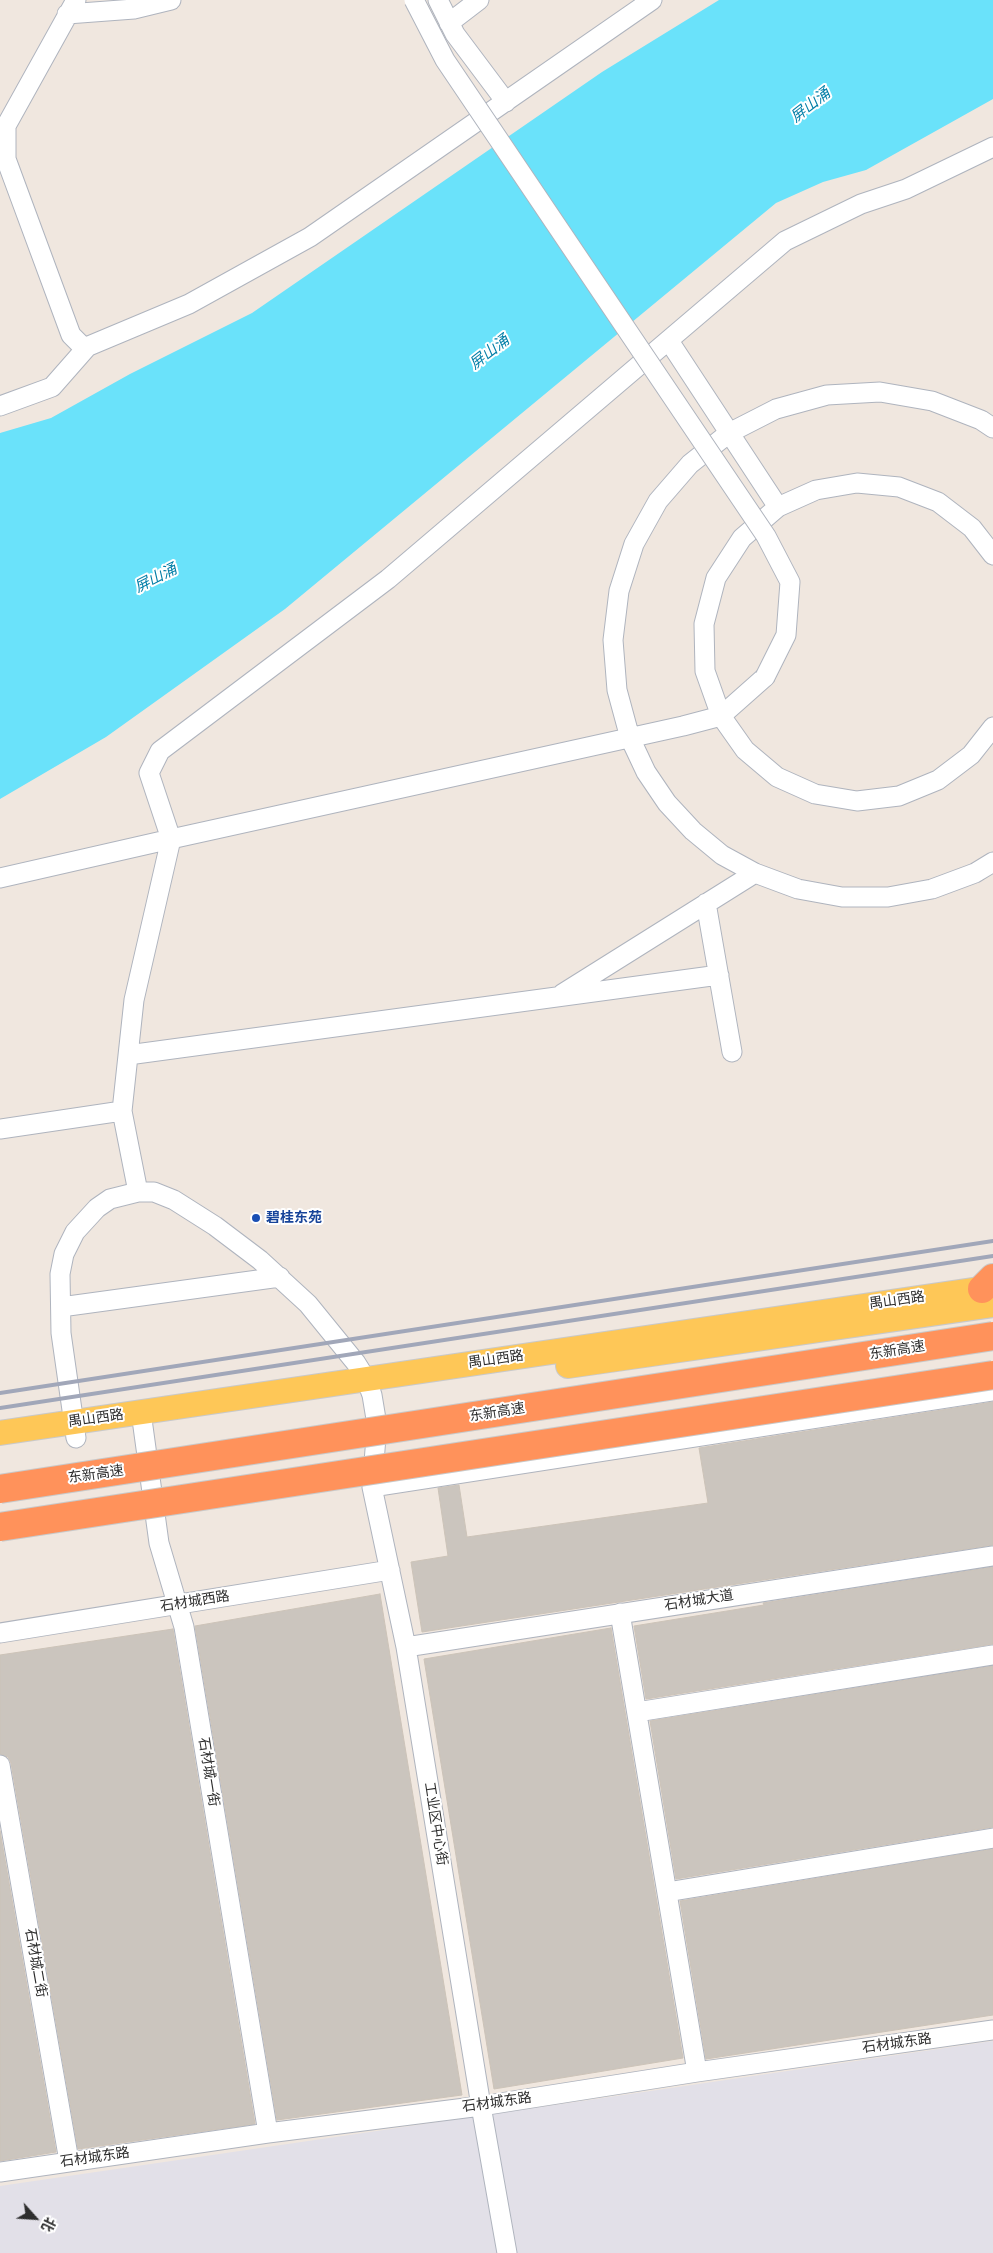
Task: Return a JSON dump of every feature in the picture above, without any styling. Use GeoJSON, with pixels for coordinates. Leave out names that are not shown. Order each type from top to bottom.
{"type":"FeatureCollection","features":[{"type":"Feature","properties":{"kind":"highway","name":"东新高速"},"geometry":{"type":"LineString","coordinates":[[0,1489],[993,1336]]}},
{"type":"Feature","properties":{"kind":"highway"},"geometry":{"type":"LineString","coordinates":[[0,1527],[993,1375]]}},
{"type":"Feature","properties":{"kind":"main road","name":"禺山西路"},"geometry":{"type":"LineString","coordinates":[[0,1449],[75,1430],[369,1387],[990,1290]]}},
{"type":"Feature","properties":{"kind":"main road","name":"禺山西路"},"geometry":{"type":"LineString","coordinates":[[0,1433],[75,1430]]}},
{"type":"Feature","properties":{"kind":"street"},"geometry":{"type":"LineString","coordinates":[[171,0],[134,9],[71,7],[6,126],[6,159],[71,335],[84,348],[189,304],[310,237],[652,0]]}},
{"type":"Feature","properties":{"kind":"street"},"geometry":{"type":"LineString","coordinates":[[0,878],[630,738],[721,716],[765,677],[786,635],[790,582],[766,536],[445,60],[414,0]]}},
{"type":"Feature","properties":{"kind":"street"},"geometry":{"type":"LineString","coordinates":[[438,0],[455,34],[506,102]]}},
{"type":"Feature","properties":{"kind":"street"},"geometry":{"type":"LineString","coordinates":[[449,22],[479,0]]}},
{"type":"Feature","properties":{"kind":"street"},"geometry":{"type":"LineString","coordinates":[[138,1192],[122,1111],[134,1000],[171,839],[149,774],[160,751],[388,579],[785,241],[861,204],[906,189],[993,146]]}},
{"type":"Feature","properties":{"kind":"street"},"geometry":{"type":"LineString","coordinates":[[669,341],[778,507]]}},
{"type":"Feature","properties":{"kind":"street"},"geometry":{"type":"LineString","coordinates":[[0,406],[52,387],[88,346]]}},
{"type":"Feature","properties":{"kind":"street"},"geometry":{"type":"LineString","coordinates":[[993,428],[981,420],[932,401],[880,392],[827,395],[776,409],[729,433],[690,464],[658,501],[634,544],[619,591],[613,640],[617,690],[630,738],[646,772],[667,803],[693,831],[722,855],[755,874],[798,889],[842,897],[888,897],[932,889],[975,872],[993,862]]}},
{"type":"Feature","properties":{"kind":"street"},"geometry":{"type":"LineString","coordinates":[[993,554],[972,528],[938,502],[899,487],[858,483],[816,490],[778,507],[742,538],[716,578],[704,624],[705,671],[721,716],[745,750],[777,777],[815,794],[857,801],[899,796],[938,780],[971,755],[993,727]]}},
{"type":"Feature","properties":{"kind":"street"},"geometry":{"type":"LineString","coordinates":[[557,997],[755,874]]}},
{"type":"Feature","properties":{"kind":"street"},"geometry":{"type":"LineString","coordinates":[[706,903],[732,1052]]}},
{"type":"Feature","properties":{"kind":"street"},"geometry":{"type":"LineString","coordinates":[[128,1055],[719,975]]}},
{"type":"Feature","properties":{"kind":"street"},"geometry":{"type":"LineString","coordinates":[[0,1129],[122,1111]]}},
{"type":"Feature","properties":{"kind":"street"},"geometry":{"type":"LineString","coordinates":[[75,1430],[61,1333],[60,1274],[64,1254],[75,1232],[97,1208],[110,1200],[138,1192],[154,1192],[190,1210],[215,1226],[280,1277],[308,1304],[356,1363],[369,1387]]}},
{"type":"Feature","properties":{"kind":"street"},"geometry":{"type":"LineString","coordinates":[[61,1307],[280,1277]]}},
{"type":"Feature","properties":{"kind":"street","name":"工业区中心街"},"geometry":{"type":"LineString","coordinates":[[369,1387],[377,1425],[372,1487],[406,1647],[480,2106],[507,2253]]}},
{"type":"Feature","properties":{"kind":"street"},"geometry":{"type":"LineString","coordinates":[[372,1487],[993,1391]]}},
{"type":"Feature","properties":{"kind":"street","name":"石材城一街"},"geometry":{"type":"LineString","coordinates":[[142,1420],[159,1543],[179,1604],[268,2133]]}},
{"type":"Feature","properties":{"kind":"street","name":"石材城大道"},"geometry":{"type":"LineString","coordinates":[[406,1647],[993,1556]]}},
{"type":"Feature","properties":{"kind":"street","name":"石材城西路"},"geometry":{"type":"LineString","coordinates":[[0,1633],[390,1570]]}},
{"type":"Feature","properties":{"kind":"street"},"geometry":{"type":"LineString","coordinates":[[620,1613],[697,2072]]}},
{"type":"Feature","properties":{"kind":"street"},"geometry":{"type":"LineString","coordinates":[[637,1712],[993,1656]]}},
{"type":"Feature","properties":{"kind":"street","name":"石材城二街"},"geometry":{"type":"LineString","coordinates":[[0,1765],[69,2161]]}},
{"type":"Feature","properties":{"kind":"street"},"geometry":{"type":"LineString","coordinates":[[667,1892],[993,1838]]}},
{"type":"Feature","properties":{"kind":"street","name":"石材城东路"},"geometry":{"type":"LineString","coordinates":[[0,2172],[268,2133],[480,2106],[697,2072],[993,2030]]}},
{"type":"Feature","properties":{"kind":"shaded area"},"geometry":{"type":"Polygon","coordinates":[[[993,2041],[993,2253],[0,2253],[0,2186],[993,2041]]]}},
{"type":"Feature","properties":{"kind":"water","name":"屏山涌"},"geometry":{"type":"Polygon","coordinates":[[[719,0],[993,0],[993,99],[866,170],[823,182],[776,203],[285,609],[106,737],[0,799],[0,433],[51,418],[130,374],[252,313],[602,72],[719,0]]]}},
{"type":"Feature","properties":{"kind":"building"},"geometry":{"type":"Polygon","coordinates":[[[993,1402],[993,1545],[422,1632],[411,1562],[448,1556],[438,1488],[459,1485],[467,1537],[708,1503],[699,1448],[993,1402]]]}},
{"type":"Feature","properties":{"kind":"building"},"geometry":{"type":"Polygon","coordinates":[[[993,1567],[993,1644],[646,1699],[634,1626],[764,1605],[763,1603],[993,1567]]]}},
{"type":"Feature","properties":{"kind":"building"},"geometry":{"type":"Polygon","coordinates":[[[380,1594],[462,2095],[277,2120],[195,1626],[380,1594]]]}},
{"type":"Feature","properties":{"kind":"building"},"geometry":{"type":"Polygon","coordinates":[[[611,1628],[683,2058],[494,2089],[424,1659],[611,1628]]]}},
{"type":"Feature","properties":{"kind":"building"},"geometry":{"type":"Polygon","coordinates":[[[173,1629],[255,2124],[78,2149],[11,1763],[8,1757],[0,1754],[0,1655],[173,1629]]]}},
{"type":"Feature","properties":{"kind":"building"},"geometry":{"type":"Polygon","coordinates":[[[993,1666],[993,1827],[676,1879],[650,1721],[993,1666]]]}},
{"type":"Feature","properties":{"kind":"building"},"geometry":{"type":"Polygon","coordinates":[[[0,1831],[56,2152],[0,2161],[0,1831]]]}},
{"type":"Feature","properties":{"kind":"building"},"geometry":{"type":"Polygon","coordinates":[[[993,1849],[993,2015],[706,2059],[680,1901],[993,1849]]]}},
{"type":"Feature","properties":{"kind":"railway"},"geometry":{"type":"LineString","coordinates":[[0,1393],[993,1241]]}},
{"type":"Feature","properties":{"kind":"railway"},"geometry":{"type":"LineString","coordinates":[[0,1408],[993,1256]]}},
{"type":"Feature","properties":{"kind":"place","name":"碧桂东苑"},"geometry":{"type":"Point","coordinates":[256,1218]}}]}
